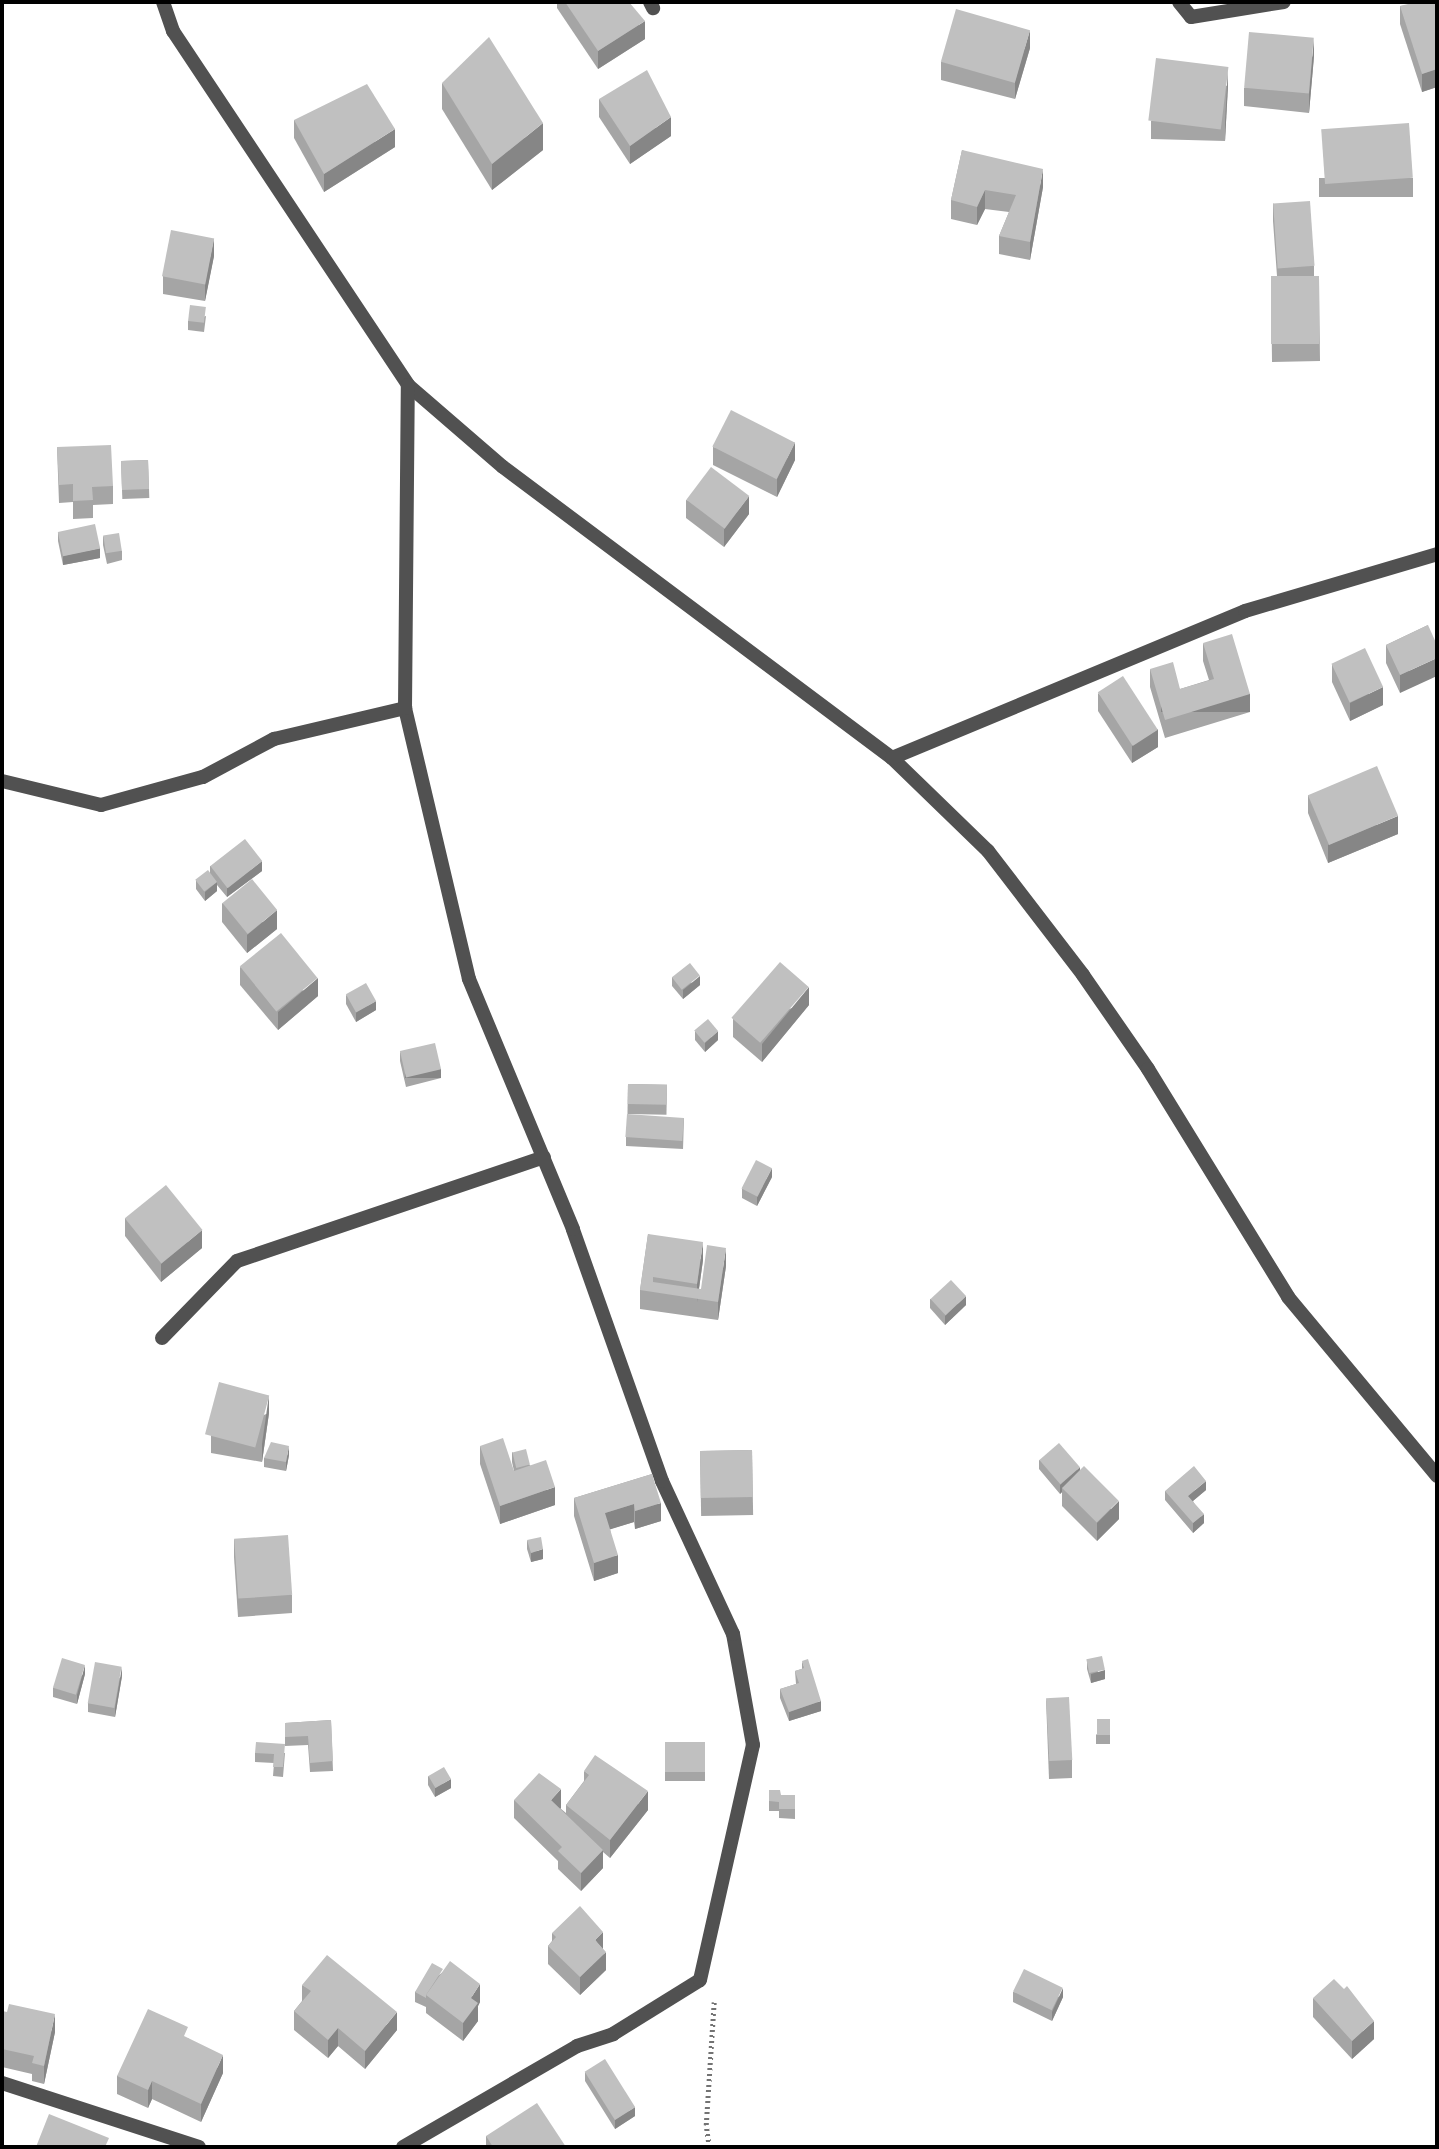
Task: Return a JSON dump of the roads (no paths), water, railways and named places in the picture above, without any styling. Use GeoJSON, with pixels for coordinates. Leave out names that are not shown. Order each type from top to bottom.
{"type":"FeatureCollection","features":[{"type":"Feature","properties":{"kind":"street"},"geometry":{"type":"LineString","coordinates":[[163,2],[181,43],[408,385],[503,467],[892,758],[988,851],[1075,965],[1148,1069],[1288,1297],[1437,1476]]}},
{"type":"Feature","properties":{"kind":"street"},"geometry":{"type":"LineString","coordinates":[[1179,2],[1191,17],[1284,2]]}},
{"type":"Feature","properties":{"kind":"street"},"geometry":{"type":"LineString","coordinates":[[403,2147],[577,2046],[613,2034],[700,1980],[753,1745],[733,1634],[663,1481],[544,1157],[469,979],[405,708],[408,385]]}},
{"type":"Feature","properties":{"kind":"street"},"geometry":{"type":"LineString","coordinates":[[892,758],[1245,611],[1437,554]]}},
{"type":"Feature","properties":{"kind":"street"},"geometry":{"type":"LineString","coordinates":[[2,781],[101,805],[203,777],[274,739],[405,708]]}},
{"type":"Feature","properties":{"kind":"street"},"geometry":{"type":"LineString","coordinates":[[162,1338],[237,1261],[544,1157]]}},
{"type":"Feature","properties":{"kind":"street"},"geometry":{"type":"LineString","coordinates":[[2,2083],[199,2147]]}}]}
